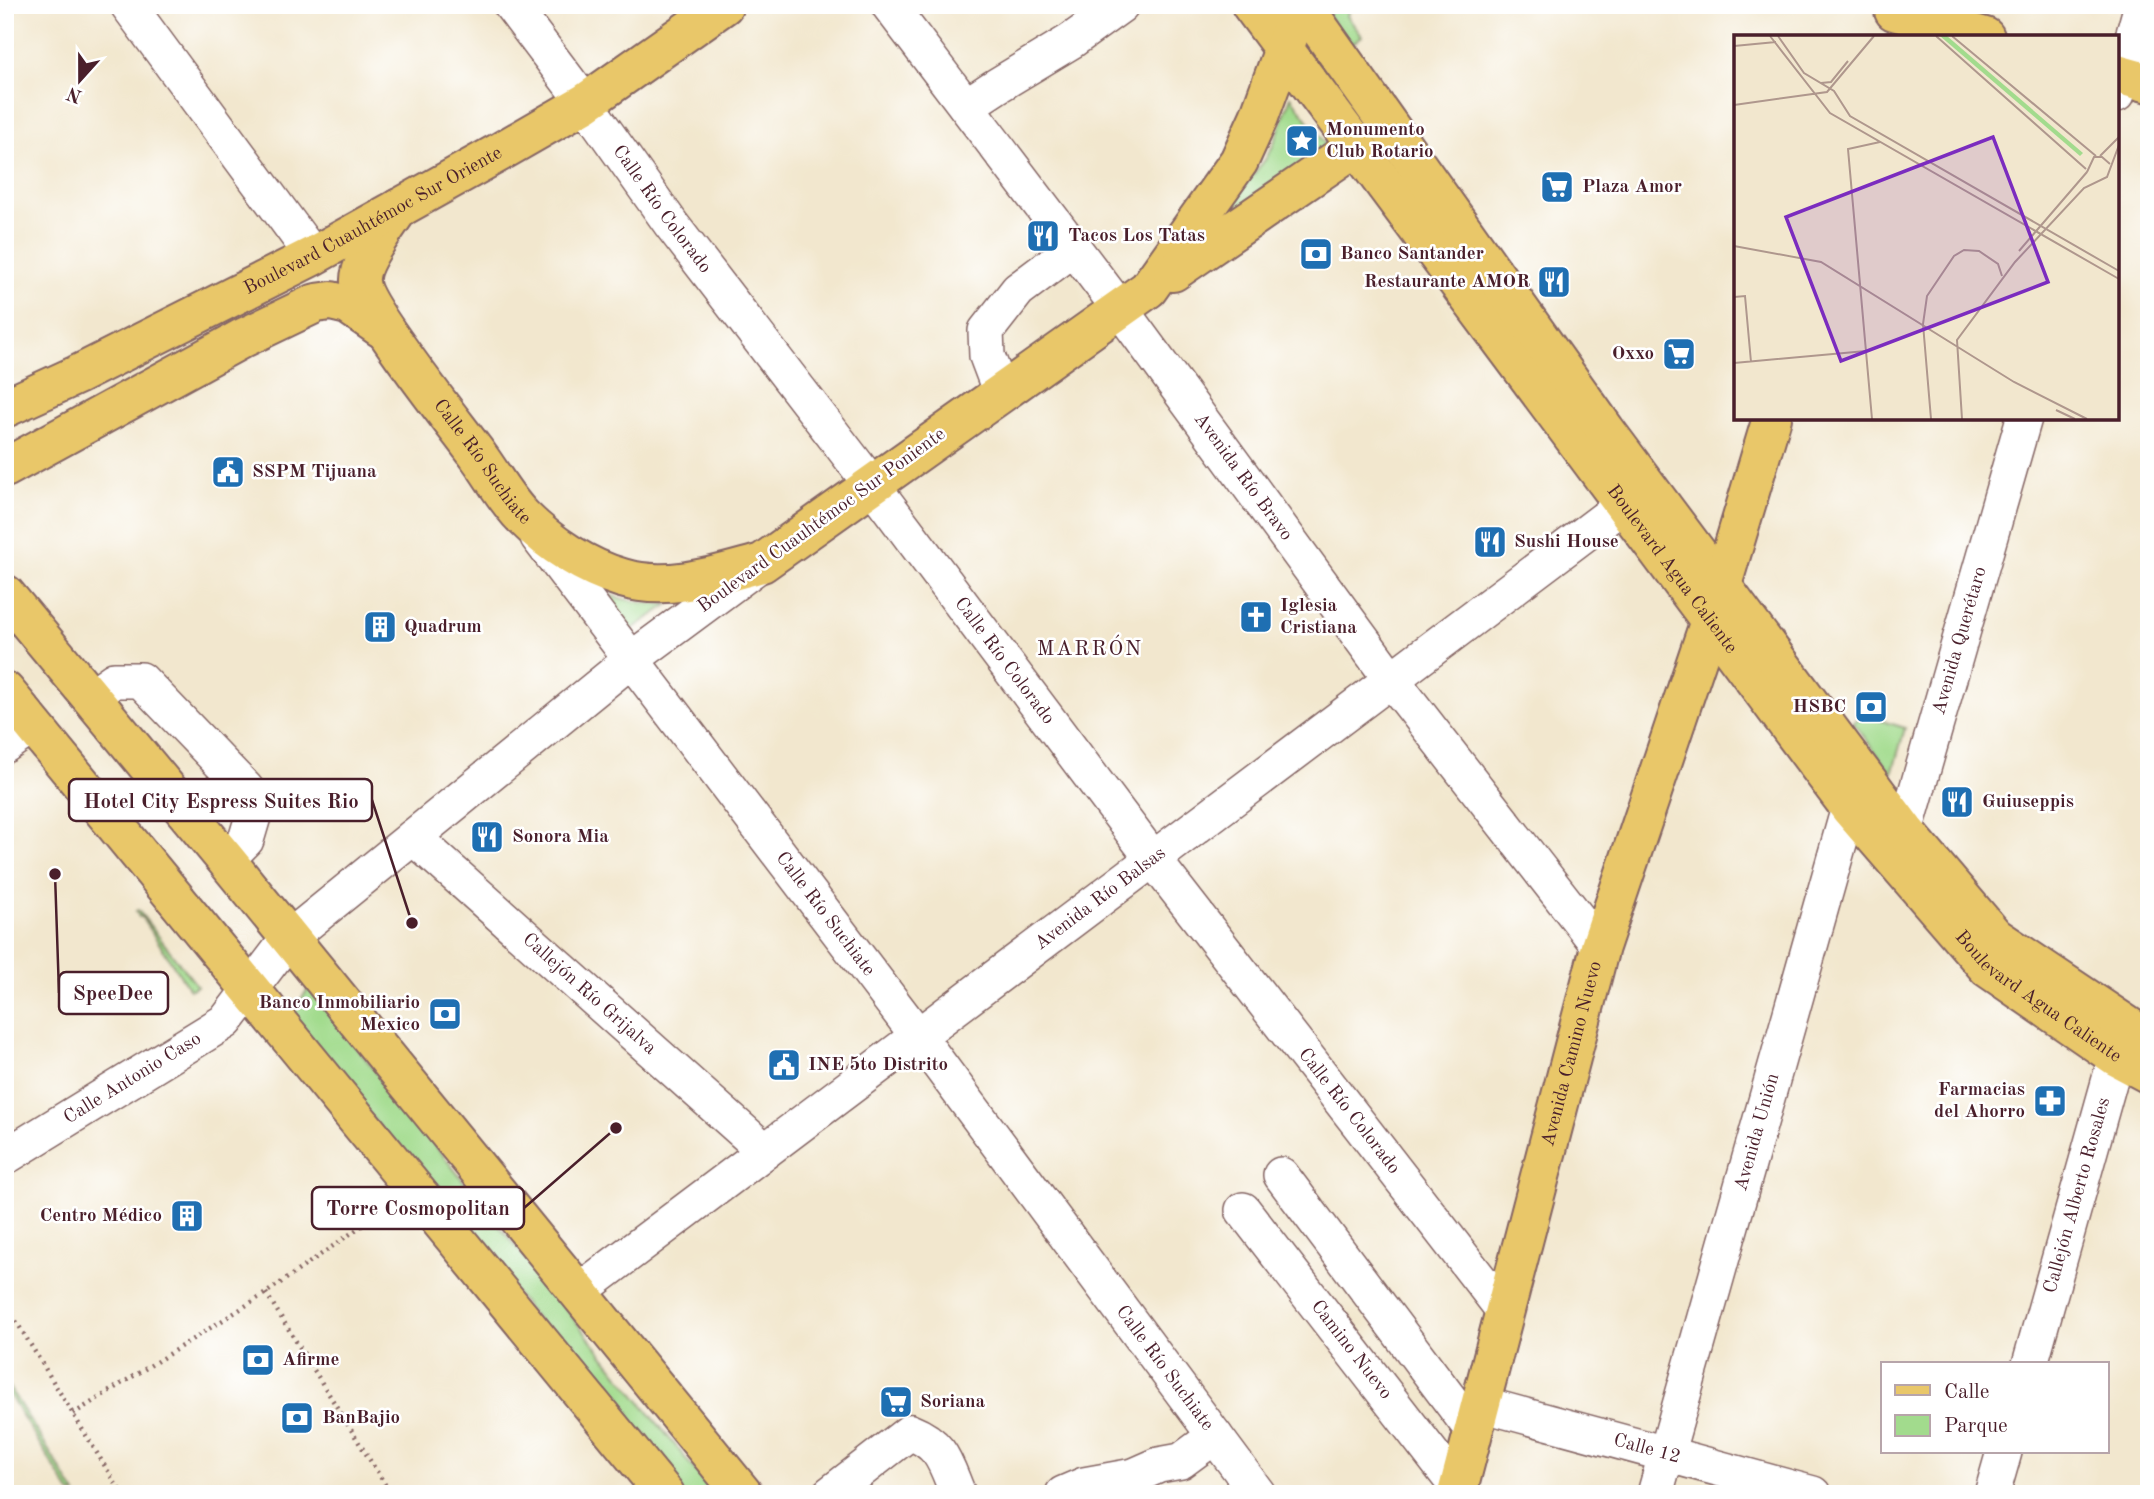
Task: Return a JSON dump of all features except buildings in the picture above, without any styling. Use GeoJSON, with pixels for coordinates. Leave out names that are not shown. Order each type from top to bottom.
{"type":"FeatureCollection","features":[{"type":"Feature","properties":{"kind":"main road","name":"Boulevard Cuauhtémoc Sur Oriente"},"geometry":{"type":"LineString","coordinates":[[5,408],[77,375],[313,256],[585,103],[724,5]]}},
{"type":"Feature","properties":{"kind":"main road","name":"Boulevard Agua Caliente"},"geometry":{"type":"LineString","coordinates":[[1251,5],[1849,807],[1900,846]]}},
{"type":"Feature","properties":{"kind":"main road","name":"Boulevard Agua Caliente"},"geometry":{"type":"LineString","coordinates":[[1301,5],[1606,431],[1860,771],[1900,846],[1988,968],[2135,1049]]}},
{"type":"Feature","properties":{"kind":"main road","name":"Boulevard Cuauhtémoc Sur Poniente"},"geometry":{"type":"LineString","coordinates":[[762,563],[1134,299],[1239,161],[1259,117],[1301,5]]}},
{"type":"Feature","properties":{"kind":"main road"},"geometry":{"type":"LineString","coordinates":[[1892,18],[1975,35]]}},
{"type":"Feature","properties":{"kind":"main road"},"geometry":{"type":"LineString","coordinates":[[1134,299],[1357,146]]}},
{"type":"Feature","properties":{"kind":"main road"},"geometry":{"type":"LineString","coordinates":[[390,336],[365,298],[359,278],[366,260],[398,208]]}},
{"type":"Feature","properties":{"kind":"main road","name":"Boulevard Cuauhtémoc Sur Oriente"},"geometry":{"type":"LineString","coordinates":[[5,468],[242,339],[316,303],[331,301],[348,305],[390,336]]}},
{"type":"Feature","properties":{"kind":"main road","name":"Calle Río Suchiate"},"geometry":{"type":"LineString","coordinates":[[390,336],[523,516]]}},
{"type":"Feature","properties":{"kind":"main road","name":"Avenida Camino Nuevo"},"geometry":{"type":"LineString","coordinates":[[1458,1491],[1600,947],[1722,585],[1771,420]]}},
{"type":"Feature","properties":{"kind":"main road"},"geometry":{"type":"LineString","coordinates":[[523,516],[564,550],[597,569],[624,579],[649,583],[679,582],[708,578],[762,563]]}},
{"type":"Feature","properties":{"kind":"main road"},"geometry":{"type":"LineString","coordinates":[[5,594],[226,860],[743,1494]]}},
{"type":"Feature","properties":{"kind":"main road"},"geometry":{"type":"LineString","coordinates":[[5,691],[19,735],[250,988],[664,1494]]}},
{"type":"Feature","properties":{"kind":"street","name":"Calle Río Colorado"},"geometry":{"type":"LineString","coordinates":[[511,5],[671,224],[872,485],[1153,859],[1505,1312]]}},
{"type":"Feature","properties":{"kind":"street","name":"Avenida Río Bravo"},"geometry":{"type":"LineString","coordinates":[[889,5],[1074,248],[1134,299],[1235,444],[1391,679],[1600,947]]}},
{"type":"Feature","properties":{"kind":"street"},"geometry":{"type":"LineString","coordinates":[[966,106],[1071,41],[1121,5]]}},
{"type":"Feature","properties":{"kind":"street"},"geometry":{"type":"LineString","coordinates":[[2126,82],[2142,5]]}},
{"type":"Feature","properties":{"kind":"street"},"geometry":{"type":"LineString","coordinates":[[131,7],[313,256]]}},
{"type":"Feature","properties":{"kind":"street"},"geometry":{"type":"LineString","coordinates":[[1001,393],[987,356],[986,331],[1018,290],[1074,248]]}},
{"type":"Feature","properties":{"kind":"street","name":"Avenida Querétaro"},"geometry":{"type":"LineString","coordinates":[[1900,846],[2023,420]]}},
{"type":"Feature","properties":{"kind":"street","name":"Avenida Río Balsas"},"geometry":{"type":"LineString","coordinates":[[578,1292],[1623,505]]}},
{"type":"Feature","properties":{"kind":"street","name":"Calle Río Suchiate"},"geometry":{"type":"LineString","coordinates":[[523,516],[918,1036],[1258,1494]]}},
{"type":"Feature","properties":{"kind":"street","name":"Boulevard Cuauhtémoc Sur Poniente"},"geometry":{"type":"LineString","coordinates":[[289,938],[632,659],[762,563]]}},
{"type":"Feature","properties":{"kind":"street"},"geometry":{"type":"LineString","coordinates":[[90,697],[114,680],[141,680],[246,789],[254,813],[246,840],[226,860]]}},
{"type":"Feature","properties":{"kind":"street","name":"Avenida Unión"},"geometry":{"type":"LineString","coordinates":[[1656,1494],[1860,771]]}},
{"type":"Feature","properties":{"kind":"street","name":"Callejón Río Grijalva"},"geometry":{"type":"LineString","coordinates":[[413,837],[765,1151]]}},
{"type":"Feature","properties":{"kind":"street","name":"Calle Antonio Caso"},"geometry":{"type":"LineString","coordinates":[[5,1157],[226,1021],[289,938]]}},
{"type":"Feature","properties":{"kind":"street","name":"Callejón Alberto Rosales"},"geometry":{"type":"LineString","coordinates":[[2031,1362],[2135,1049]]}},
{"type":"Feature","properties":{"kind":"street"},"geometry":{"type":"LineString","coordinates":[[1281,1175],[1478,1418]]}},
{"type":"Feature","properties":{"kind":"street","name":"Camino Nuevo"},"geometry":{"type":"LineString","coordinates":[[1243,1210],[1458,1491]]}},
{"type":"Feature","properties":{"kind":"street","name":"Calle 12"},"geometry":{"type":"LineString","coordinates":[[1478,1418],[1666,1454],[1813,1494]]}},
{"type":"Feature","properties":{"kind":"street"},"geometry":{"type":"LineString","coordinates":[[830,1494],[910,1432],[927,1439],[938,1449],[958,1494]]}},
{"type":"Feature","properties":{"kind":"street"},"geometry":{"type":"LineString","coordinates":[[1063,1494],[1084,1485],[1124,1485],[1159,1465],[1181,1461],[1215,1436]]}},
{"type":"Feature","properties":{"kind":"street"},"geometry":{"type":"LineString","coordinates":[[1992,1494],[2003,1454]]}},
{"type":"Feature","properties":{"kind":"path"},"geometry":{"type":"LineString","coordinates":[[73,1414],[266,1293],[400,1199]]}},
{"type":"Feature","properties":{"kind":"path"},"geometry":{"type":"LineString","coordinates":[[266,1293],[391,1494]]}},
{"type":"Feature","properties":{"kind":"path"},"geometry":{"type":"LineString","coordinates":[[5,1303],[122,1494]]}},
{"type":"Feature","properties":{"kind":"green space"},"geometry":{"type":"Polygon","coordinates":[[[1332,5],[1350,5],[1347,16],[1362,36],[1350,45],[1329,17],[1332,5]]]}},
{"type":"Feature","properties":{"kind":"green space"},"geometry":{"type":"Polygon","coordinates":[[[1291,97],[1332,153],[1196,245],[1265,160],[1291,97]]]}},
{"type":"Feature","properties":{"kind":"green space"},"geometry":{"type":"Polygon","coordinates":[[[582,585],[625,599],[669,604],[622,636],[582,585]]]}},
{"type":"Feature","properties":{"kind":"green space"},"geometry":{"type":"Polygon","coordinates":[[[1863,715],[1905,728],[1892,774],[1853,722],[1863,715]]]}},
{"type":"Feature","properties":{"kind":"green space"},"geometry":{"type":"Polygon","coordinates":[[[138,910],[197,986],[190,990],[141,916],[139,917],[136,911],[138,910]]]}},
{"type":"Feature","properties":{"kind":"green space"},"geometry":{"type":"Polygon","coordinates":[[[309,988],[714,1494],[679,1494],[289,1016],[309,988]]]}},
{"type":"Feature","properties":{"kind":"green space"},"geometry":{"type":"Polygon","coordinates":[[[5,1381],[76,1494],[71,1494],[5,1388],[5,1381]]]}},
{"type":"Feature","properties":{"kind":"place","name":"Monumento Club Rotario"},"geometry":{"type":"Point","coordinates":[1302,141]}},
{"type":"Feature","properties":{"kind":"place","name":"Plaza Amor"},"geometry":{"type":"Point","coordinates":[1557,187]}},
{"type":"Feature","properties":{"kind":"place","name":"Tacos Los Tatas"},"geometry":{"type":"Point","coordinates":[1043,236]}},
{"type":"Feature","properties":{"kind":"place","name":"Banco Santander"},"geometry":{"type":"Point","coordinates":[1316,254]}},
{"type":"Feature","properties":{"kind":"place","name":"Restaurante AMOR"},"geometry":{"type":"Point","coordinates":[1554,282]}},
{"type":"Feature","properties":{"kind":"place","name":"Oxxo"},"geometry":{"type":"Point","coordinates":[1679,354]}},
{"type":"Feature","properties":{"kind":"place","name":"SSPM Tijuana"},"geometry":{"type":"Point","coordinates":[228,472]}},
{"type":"Feature","properties":{"kind":"place","name":"Sushi House"},"geometry":{"type":"Point","coordinates":[1490,542]}},
{"type":"Feature","properties":{"kind":"place","name":"Iglesia Cristiana"},"geometry":{"type":"Point","coordinates":[1256,617]}},
{"type":"Feature","properties":{"kind":"place","name":"Quadrum"},"geometry":{"type":"Point","coordinates":[380,627]}},
{"type":"Feature","properties":{"kind":"place","name":"HSBC"},"geometry":{"type":"Point","coordinates":[1871,707]}},
{"type":"Feature","properties":{"kind":"place","name":"Guiuseppis"},"geometry":{"type":"Point","coordinates":[1957,802]}},
{"type":"Feature","properties":{"kind":"place","name":"Sonora Mia"},"geometry":{"type":"Point","coordinates":[487,837]}},
{"type":"Feature","properties":{"kind":"place","name":"SpeeDee"},"geometry":{"type":"Point","coordinates":[55,874]}},
{"type":"Feature","properties":{"kind":"place","name":"Hotel City Espress Suites Rio"},"geometry":{"type":"Point","coordinates":[412,923]}},
{"type":"Feature","properties":{"kind":"place","name":"Banco Inmobiliario Mexico"},"geometry":{"type":"Point","coordinates":[445,1014]}},
{"type":"Feature","properties":{"kind":"place","name":"INE 5to Distrito"},"geometry":{"type":"Point","coordinates":[784,1065]}},
{"type":"Feature","properties":{"kind":"place","name":"Farmacias del Ahorro"},"geometry":{"type":"Point","coordinates":[2050,1101]}},
{"type":"Feature","properties":{"kind":"place","name":"Torre Cosmopolitan"},"geometry":{"type":"Point","coordinates":[616,1128]}},
{"type":"Feature","properties":{"kind":"place","name":"Centro Médico"},"geometry":{"type":"Point","coordinates":[187,1216]}},
{"type":"Feature","properties":{"kind":"place","name":"Afirme"},"geometry":{"type":"Point","coordinates":[258,1360]}},
{"type":"Feature","properties":{"kind":"place","name":"Soriana"},"geometry":{"type":"Point","coordinates":[896,1402]}},
{"type":"Feature","properties":{"kind":"place","name":"BanBajio"},"geometry":{"type":"Point","coordinates":[297,1418]}},
{"type":"Feature","properties":{"kind":"district","name":"MARRÓN"},"geometry":{"type":"Point","coordinates":[1090,649]}}]}
